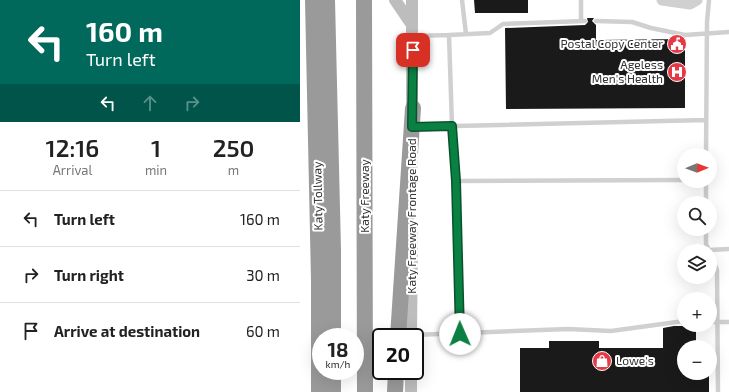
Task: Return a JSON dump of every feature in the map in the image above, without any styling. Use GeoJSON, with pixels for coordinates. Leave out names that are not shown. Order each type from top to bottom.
{"type":"FeatureCollection","features":[{"type":"Feature","properties":{"kind":"highway","name":"Katy Freeway"},"geometry":{"type":"LineString","coordinates":[[364,3],[365,392]]}},
{"type":"Feature","properties":{"kind":"highway","name":"Katy Tollway"},"geometry":{"type":"LineString","coordinates":[[320,4],[333,250],[333,328]]}},
{"type":"Feature","properties":{"kind":"highway","name":"Katy Tollway"},"geometry":{"type":"LineString","coordinates":[[319,392],[318,250],[320,4]]}},
{"type":"Feature","properties":{"kind":"highway"},"geometry":{"type":"LineString","coordinates":[[407,328],[412,108]]}},
{"type":"Feature","properties":{"kind":"highway"},"geometry":{"type":"LineString","coordinates":[[333,380],[333,392]]}},
{"type":"Feature","properties":{"kind":"highway"},"geometry":{"type":"LineString","coordinates":[[395,392],[396,380]]}},
{"type":"Feature","properties":{"kind":"main road"},"geometry":{"type":"LineString","coordinates":[[395,0],[412,31]]}},
{"type":"Feature","properties":{"kind":"main road","name":"Katy Freeway Frontage Road"},"geometry":{"type":"LineString","coordinates":[[407,328],[412,127],[412,0]]}},
{"type":"Feature","properties":{"kind":"main road"},"geometry":{"type":"LineString","coordinates":[[411,380],[411,392]]}},
{"type":"Feature","properties":{"kind":"street"},"geometry":{"type":"LineString","coordinates":[[662,0],[690,4],[697,0]]}},
{"type":"Feature","properties":{"kind":"lane"},"geometry":{"type":"LineString","coordinates":[[462,0],[466,34]]}},
{"type":"Feature","properties":{"kind":"lane"},"geometry":{"type":"LineString","coordinates":[[412,31],[449,35],[490,33],[503,24],[583,20],[581,0]]}},
{"type":"Feature","properties":{"kind":"lane"},"geometry":{"type":"LineString","coordinates":[[706,148],[707,33],[709,0]]}},
{"type":"Feature","properties":{"kind":"lane"},"geometry":{"type":"LineString","coordinates":[[596,21],[632,22],[651,28],[685,34],[729,32]]}},
{"type":"Feature","properties":{"kind":"lane"},"geometry":{"type":"LineString","coordinates":[[449,35],[452,126],[456,181],[460,334]]}},
{"type":"Feature","properties":{"kind":"lane"},"geometry":{"type":"LineString","coordinates":[[412,127],[706,120]]}},
{"type":"Feature","properties":{"kind":"lane"},"geometry":{"type":"LineString","coordinates":[[456,181],[677,180]]}},
{"type":"Feature","properties":{"kind":"lane"},"geometry":{"type":"LineString","coordinates":[[717,251],[729,250]]}},
{"type":"Feature","properties":{"kind":"lane"},"geometry":{"type":"LineString","coordinates":[[424,335],[568,329],[611,331],[677,322]]}},
{"type":"Feature","properties":{"kind":"lane"},"geometry":{"type":"LineString","coordinates":[[718,392],[717,322],[729,322]]}},
{"type":"Feature","properties":{"kind":"building"},"geometry":{"type":"Polygon","coordinates":[[[474,0],[528,0],[528,13],[475,13],[474,0]]]}},
{"type":"Feature","properties":{"kind":"building"},"geometry":{"type":"Polygon","coordinates":[[[587,18],[594,18],[592,21],[596,25],[596,40],[685,39],[685,108],[506,109],[505,28],[585,25],[588,22],[587,18]]]}},
{"type":"Feature","properties":{"kind":"building","name":"Lowe's"},"geometry":{"type":"Polygon","coordinates":[[[677,326],[677,332],[696,332],[696,340],[677,340],[677,380],[709,380],[709,392],[520,392],[520,348],[549,348],[549,341],[599,341],[599,348],[663,348],[663,328],[677,326]]]}},
{"type":"Feature","properties":{"kind":"place","name":"Postal Copy Center"},"geometry":{"type":"Point","coordinates":[677,44]}},
{"type":"Feature","properties":{"kind":"place","name":"Ageless Men's Health"},"geometry":{"type":"Point","coordinates":[677,72]}},
{"type":"Feature","properties":{"kind":"place","name":"Lowe's"},"geometry":{"type":"Point","coordinates":[602,361]}},
{"type":"Feature","properties":{"kind":"route"},"geometry":{"type":"LineString","coordinates":[[413,50],[412,127],[452,126],[456,181],[460,334]]}}]}
